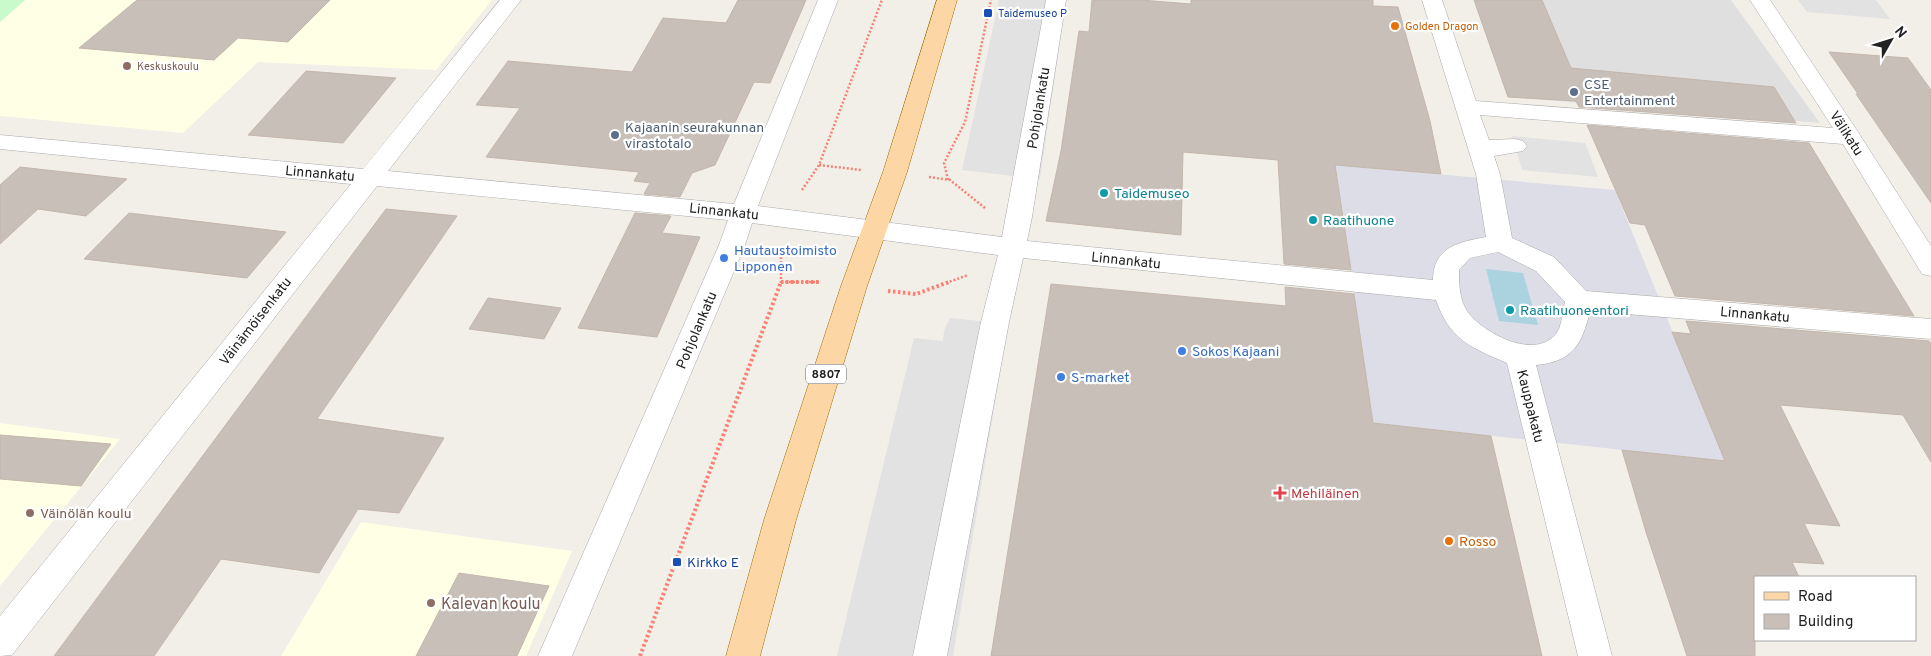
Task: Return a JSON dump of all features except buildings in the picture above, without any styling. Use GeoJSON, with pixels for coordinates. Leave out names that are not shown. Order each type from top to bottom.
{"type":"FeatureCollection","features":[{"type":"Feature","properties":{"kind":"main road","name":"8807"},"geometry":{"type":"LineString","coordinates":[[743,656],[780,520],[854,286],[895,172],[947,0]]}},
{"type":"Feature","properties":{"kind":"street","name":"Väinämöisenkatu"},"geometry":{"type":"LineString","coordinates":[[0,643],[511,0]]}},
{"type":"Feature","properties":{"kind":"street","name":"Pohjolankatu"},"geometry":{"type":"LineString","coordinates":[[555,656],[732,244],[742,213],[828,0]]}},
{"type":"Feature","properties":{"kind":"street","name":"Pohjolankatu"},"geometry":{"type":"LineString","coordinates":[[930,656],[995,322],[1020,217],[1056,0]]}},
{"type":"Feature","properties":{"kind":"street"},"geometry":{"type":"LineString","coordinates":[[1432,0],[1488,174],[1500,243]]}},
{"type":"Feature","properties":{"kind":"street","name":"Välikatu"},"geometry":{"type":"LineString","coordinates":[[1760,0],[1850,137],[1931,267]]}},
{"type":"Feature","properties":{"kind":"street"},"geometry":{"type":"LineString","coordinates":[[1465,107],[1850,137]]}},
{"type":"Feature","properties":{"kind":"street"},"geometry":{"type":"LineString","coordinates":[[1480,148],[1515,146]]}},
{"type":"Feature","properties":{"kind":"street","name":"Linnankatu"},"geometry":{"type":"LineString","coordinates":[[6,148],[370,177],[742,213],[874,229],[1010,262],[1046,252],[1446,291]]}},
{"type":"Feature","properties":{"kind":"street"},"geometry":{"type":"LineString","coordinates":[[1519,356],[1480,340],[1455,316],[1446,291],[1446,266],[1462,251],[1500,243],[1544,264],[1579,300]]}},
{"type":"Feature","properties":{"kind":"street","name":"Linnankatu"},"geometry":{"type":"LineString","coordinates":[[1579,300],[1931,329]]}},
{"type":"Feature","properties":{"kind":"street","name":"Kauppakatu"},"geometry":{"type":"LineString","coordinates":[[1579,300],[1571,334],[1551,353],[1519,356],[1595,656]]}},
{"type":"Feature","properties":{"kind":"path"},"geometry":{"type":"LineString","coordinates":[[640,656],[781,282],[780,250],[802,191],[820,165],[882,0]]}},
{"type":"Feature","properties":{"kind":"path"},"geometry":{"type":"LineString","coordinates":[[948,180],[944,163],[965,122],[991,0]]}},
{"type":"Feature","properties":{"kind":"path"},"geometry":{"type":"LineString","coordinates":[[820,165],[895,172],[948,180],[991,212],[1020,217]]}},
{"type":"Feature","properties":{"kind":"path"},"geometry":{"type":"LineString","coordinates":[[781,282],[812,281],[916,294],[1010,262]]}},
{"type":"Feature","properties":{"kind":"shaded area","name":"Keskuskoulu"},"geometry":{"type":"Polygon","coordinates":[[[25,0],[492,0],[436,70],[258,62],[183,133],[0,116],[0,22],[25,0]]]}},
{"type":"Feature","properties":{"kind":"shaded area"},"geometry":{"type":"Polygon","coordinates":[[[999,0],[1066,0],[1040,179],[962,170],[999,0]]]}},
{"type":"Feature","properties":{"kind":"shaded area"},"geometry":{"type":"Polygon","coordinates":[[[1474,0],[1731,0],[1820,123],[1508,97],[1474,0]]]}},
{"type":"Feature","properties":{"kind":"shaded area"},"geometry":{"type":"Polygon","coordinates":[[[1798,0],[1876,0],[1890,19],[1807,12],[1798,0]]]}},
{"type":"Feature","properties":{"kind":"shaded area"},"geometry":{"type":"Polygon","coordinates":[[[1512,136],[1585,143],[1598,177],[1522,170],[1512,136]]]}},
{"type":"Feature","properties":{"kind":"shaded area","name":"Raatihuoneentori"},"geometry":{"type":"Polygon","coordinates":[[[1335,165],[1615,190],[1725,461],[1373,423],[1335,165]]]}},
{"type":"Feature","properties":{"kind":"shaded area"},"geometry":{"type":"Polygon","coordinates":[[[950,318],[1008,324],[953,656],[837,656],[914,338],[943,341],[944,331],[950,318]]]}},
{"type":"Feature","properties":{"kind":"shaded area","name":"Väinölän koulu"},"geometry":{"type":"Polygon","coordinates":[[[0,423],[120,439],[0,586],[0,423]]]}},
{"type":"Feature","properties":{"kind":"shaded area","name":"Kalevan koulu"},"geometry":{"type":"Polygon","coordinates":[[[361,522],[572,551],[526,656],[281,656],[361,522]]]}},
{"type":"Feature","properties":{"kind":"green space"},"geometry":{"type":"Polygon","coordinates":[[[0,0],[25,0],[0,22],[0,0]]]}},
{"type":"Feature","properties":{"kind":"water"},"geometry":{"type":"Polygon","coordinates":[[[1486,269],[1523,273],[1538,325],[1499,321],[1486,269]]]}},
{"type":"Feature","properties":{"kind":"place","name":"Taidemuseo P"},"geometry":{"type":"Point","coordinates":[988,13]}},
{"type":"Feature","properties":{"kind":"place","name":"Golden Dragon"},"geometry":{"type":"Point","coordinates":[1395,26]}},
{"type":"Feature","properties":{"kind":"place","name":"Keskuskoulu"},"geometry":{"type":"Point","coordinates":[127,66]}},
{"type":"Feature","properties":{"kind":"place","name":"CSE Entertainment"},"geometry":{"type":"Point","coordinates":[1574,92]}},
{"type":"Feature","properties":{"kind":"place","name":"Kajaanin seurakunnan virastotalo"},"geometry":{"type":"Point","coordinates":[615,135]}},
{"type":"Feature","properties":{"kind":"place","name":"Taidemuseo"},"geometry":{"type":"Point","coordinates":[1104,193]}},
{"type":"Feature","properties":{"kind":"place","name":"Raatihuone"},"geometry":{"type":"Point","coordinates":[1313,220]}},
{"type":"Feature","properties":{"kind":"place","name":"Hautaustoimisto Lipponen"},"geometry":{"type":"Point","coordinates":[724,258]}},
{"type":"Feature","properties":{"kind":"place","name":"Raatihuoneentori"},"geometry":{"type":"Point","coordinates":[1510,310]}},
{"type":"Feature","properties":{"kind":"place","name":"Sokos Kajaani"},"geometry":{"type":"Point","coordinates":[1182,351]}},
{"type":"Feature","properties":{"kind":"place","name":"S-market"},"geometry":{"type":"Point","coordinates":[1061,377]}},
{"type":"Feature","properties":{"kind":"place","name":"Mehiläinen"},"geometry":{"type":"Point","coordinates":[1280,493]}},
{"type":"Feature","properties":{"kind":"place","name":"Väinölän koulu"},"geometry":{"type":"Point","coordinates":[30,513]}},
{"type":"Feature","properties":{"kind":"place","name":"Rosso"},"geometry":{"type":"Point","coordinates":[1449,541]}},
{"type":"Feature","properties":{"kind":"place","name":"Kirkko E"},"geometry":{"type":"Point","coordinates":[677,562]}},
{"type":"Feature","properties":{"kind":"place","name":"Kalevan koulu"},"geometry":{"type":"Point","coordinates":[431,603]}}]}
